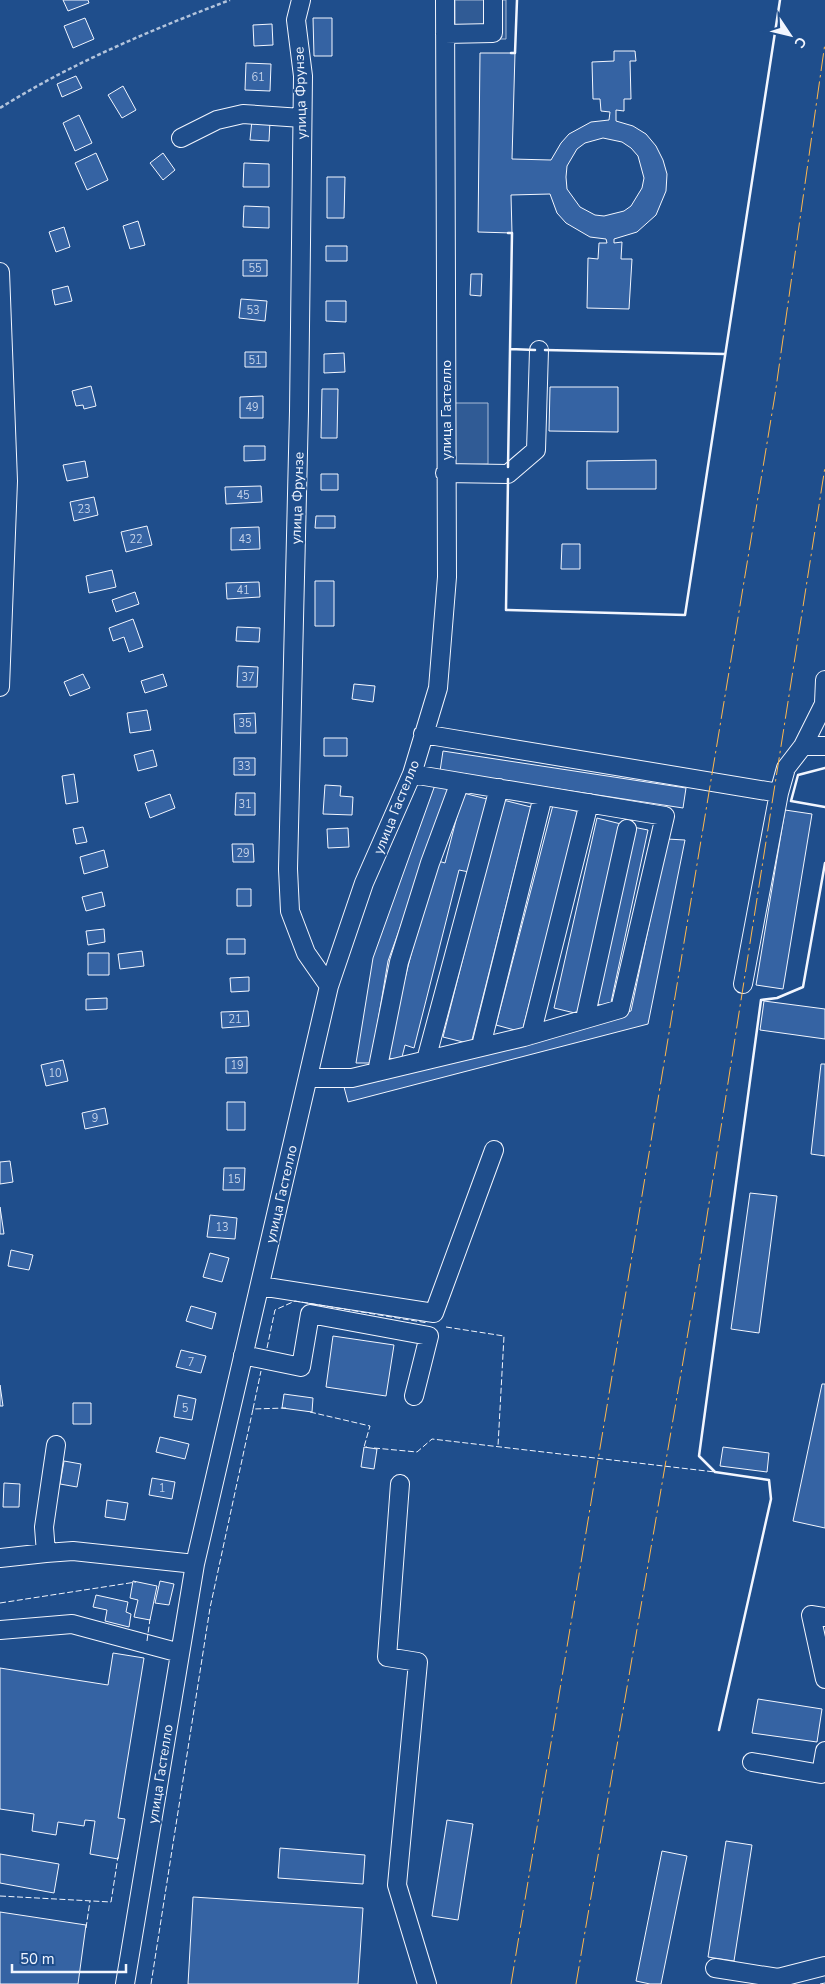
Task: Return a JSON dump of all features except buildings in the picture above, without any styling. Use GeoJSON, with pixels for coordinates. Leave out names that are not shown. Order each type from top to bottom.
{"type":"FeatureCollection","features":[{"type":"Feature","properties":{"kind":"street","name":"улица Фрунзе"},"geometry":{"type":"LineString","coordinates":[[301,0],[296,20],[302,76],[302,118],[299,411],[288,869],[290,911],[306,953],[328,986]]}},
{"type":"Feature","properties":{"kind":"street","name":"улица Гастелло"},"geometry":{"type":"LineString","coordinates":[[125,1984],[195,1564],[309,1078],[328,986],[364,883],[412,774],[438,688],[447,577],[445,474],[445,0]]}},
{"type":"Feature","properties":{"kind":"street"},"geometry":{"type":"LineString","coordinates":[[445,34],[493,33],[493,0]]}},
{"type":"Feature","properties":{"kind":"street"},"geometry":{"type":"LineString","coordinates":[[181,138],[217,120],[244,114],[302,118]]}},
{"type":"Feature","properties":{"kind":"street"},"geometry":{"type":"LineString","coordinates":[[0,272],[8,481],[0,687]]}},
{"type":"Feature","properties":{"kind":"street"},"geometry":{"type":"LineString","coordinates":[[445,474],[508,474],[536,450],[539,350]]}},
{"type":"Feature","properties":{"kind":"street"},"geometry":{"type":"LineString","coordinates":[[743,984],[779,793],[786,768],[803,746],[824,703],[825,680]]}},
{"type":"Feature","properties":{"kind":"street"},"geometry":{"type":"LineString","coordinates":[[423,734],[779,793]]}},
{"type":"Feature","properties":{"kind":"street"},"geometry":{"type":"LineString","coordinates":[[803,746],[825,746]]}},
{"type":"Feature","properties":{"kind":"street"},"geometry":{"type":"LineString","coordinates":[[309,1078],[352,1078],[532,1034],[620,1009],[665,816],[412,774]]}},
{"type":"Feature","properties":{"kind":"street"},"geometry":{"type":"LineString","coordinates":[[377,1072],[399,962],[430,863],[460,782]]}},
{"type":"Feature","properties":{"kind":"street"},"geometry":{"type":"LineString","coordinates":[[426,1060],[499,788]]}},
{"type":"Feature","properties":{"kind":"street"},"geometry":{"type":"LineString","coordinates":[[481,1046],[543,796]]}},
{"type":"Feature","properties":{"kind":"street"},"geometry":{"type":"LineString","coordinates":[[532,1034],[589,803]]}},
{"type":"Feature","properties":{"kind":"street"},"geometry":{"type":"LineString","coordinates":[[585,1019],[627,829]]}},
{"type":"Feature","properties":{"kind":"street"},"geometry":{"type":"LineString","coordinates":[[434,1313],[494,1150]]}},
{"type":"Feature","properties":{"kind":"street"},"geometry":{"type":"LineString","coordinates":[[260,1286],[434,1313],[438,1318],[434,1330],[429,1336],[414,1396]]}},
{"type":"Feature","properties":{"kind":"street"},"geometry":{"type":"LineString","coordinates":[[243,1355],[301,1368],[310,1314],[429,1336]]}},
{"type":"Feature","properties":{"kind":"street"},"geometry":{"type":"LineString","coordinates":[[46,1553],[44,1527],[56,1445]]}},
{"type":"Feature","properties":{"kind":"street"},"geometry":{"type":"LineString","coordinates":[[400,1484],[387,1657],[418,1662],[397,1885],[427,1984]]}},
{"type":"Feature","properties":{"kind":"street"},"geometry":{"type":"LineString","coordinates":[[0,1558],[73,1551],[195,1564]]}},
{"type":"Feature","properties":{"kind":"street"},"geometry":{"type":"LineString","coordinates":[[825,1617],[811,1615],[825,1679]]}},
{"type":"Feature","properties":{"kind":"street"},"geometry":{"type":"LineString","coordinates":[[0,1630],[72,1624],[180,1653]]}},
{"type":"Feature","properties":{"kind":"street"},"geometry":{"type":"LineString","coordinates":[[752,1762],[823,1774],[825,1751]]}},
{"type":"Feature","properties":{"kind":"street"},"geometry":{"type":"LineString","coordinates":[[715,1968],[778,1978],[825,1966]]}},
{"type":"Feature","properties":{"kind":"path"},"geometry":{"type":"LineString","coordinates":[[0,108],[28,90],[93,58],[230,0]]}},
{"type":"Feature","properties":{"kind":"shaded area"},"geometry":{"type":"Polygon","coordinates":[[[455,0],[506,0],[506,39],[473,39],[455,26],[455,0]]]}},
{"type":"Feature","properties":{"kind":"shaded area"},"geometry":{"type":"Polygon","coordinates":[[[453,403],[488,403],[488,464],[453,465],[453,403]]]}},
{"type":"Feature","properties":{"kind":"fence"},"geometry":{"type":"LineString","coordinates":[[267,1348],[275,1310],[295,1301],[428,1323]]}},
{"type":"Feature","properties":{"kind":"fence"},"geometry":{"type":"LineString","coordinates":[[446,1327],[504,1336],[498,1446]]}},
{"type":"Feature","properties":{"kind":"fence"},"geometry":{"type":"LineString","coordinates":[[253,1409],[261,1371]]}},
{"type":"Feature","properties":{"kind":"fence"},"geometry":{"type":"LineString","coordinates":[[151,1984],[210,1608],[253,1409],[286,1408]]}},
{"type":"Feature","properties":{"kind":"fence"},"geometry":{"type":"LineString","coordinates":[[310,1412],[370,1426],[364,1447],[367,1447]]}},
{"type":"Feature","properties":{"kind":"fence"},"geometry":{"type":"LineString","coordinates":[[374,1448],[417,1452],[432,1439],[715,1472]]}},
{"type":"Feature","properties":{"kind":"fence"},"geometry":{"type":"LineString","coordinates":[[0,1603],[136,1582]]}},
{"type":"Feature","properties":{"kind":"fence"},"geometry":{"type":"LineString","coordinates":[[147,1641],[150,1619]]}},
{"type":"Feature","properties":{"kind":"fence"},"geometry":{"type":"LineString","coordinates":[[0,1896],[111,1902],[118,1857]]}},
{"type":"Feature","properties":{"kind":"fence"},"geometry":{"type":"LineString","coordinates":[[86,1928],[90,1901]]}},
{"type":"Feature","properties":{"kind":"fence"},"geometry":{"type":"LineString","coordinates":[[820,1984],[825,1983]]}},
{"type":"Feature","properties":{"kind":"wall"},"geometry":{"type":"LineString","coordinates":[[511,53],[515,53],[517,0]]}},
{"type":"Feature","properties":{"kind":"wall"},"geometry":{"type":"LineString","coordinates":[[508,479],[506,610],[685,615],[780,0]]}},
{"type":"Feature","properties":{"kind":"wall"},"geometry":{"type":"LineString","coordinates":[[508,233],[512,233],[508,467]]}},
{"type":"Feature","properties":{"kind":"wall"},"geometry":{"type":"LineString","coordinates":[[510,349],[535,350]]}},
{"type":"Feature","properties":{"kind":"wall"},"geometry":{"type":"LineString","coordinates":[[545,350],[725,354]]}},
{"type":"Feature","properties":{"kind":"wall"},"geometry":{"type":"LineString","coordinates":[[825,768],[798,775],[791,801],[825,807]]}},
{"type":"Feature","properties":{"kind":"wall"},"geometry":{"type":"LineString","coordinates":[[719,1730],[771,1499],[769,1480],[715,1472],[699,1456],[761,1000],[777,998],[803,987],[825,863]]}},
{"type":"Feature","properties":{"kind":"power"},"geometry":{"type":"LineString","coordinates":[[511,1984],[775,395],[825,43]]}},
{"type":"Feature","properties":{"kind":"power"},"geometry":{"type":"LineString","coordinates":[[576,1984],[696,1286],[825,467]]}}]}
